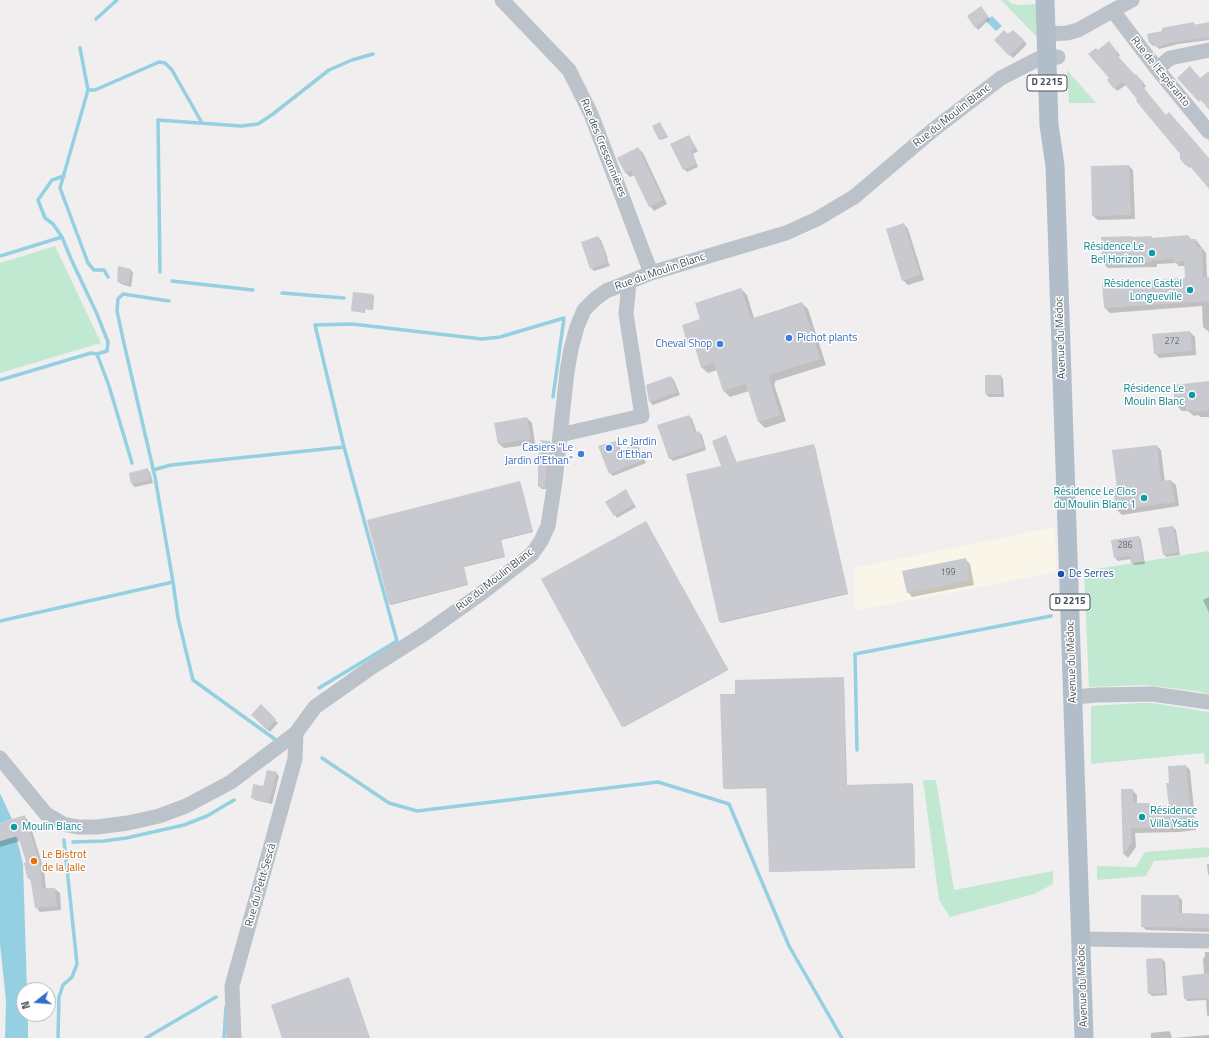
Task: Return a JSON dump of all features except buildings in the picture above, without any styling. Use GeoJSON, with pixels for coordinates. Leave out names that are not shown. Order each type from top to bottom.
{"type":"FeatureCollection","features":[{"type":"Feature","properties":{"kind":"main road","name":"Avenue du Médoc"},"geometry":{"type":"LineString","coordinates":[[1045,0],[1052,33]]}},
{"type":"Feature","properties":{"kind":"main road","name":"Avenue du Médoc"},"geometry":{"type":"LineString","coordinates":[[1056,0],[1052,33],[1049,125],[1055,166],[1084,1038]]}},
{"type":"Feature","properties":{"kind":"street","name":"Rue des Cressonnières"},"geometry":{"type":"LineString","coordinates":[[502,0],[569,70],[591,114],[651,273]]}},
{"type":"Feature","properties":{"kind":"street"},"geometry":{"type":"LineString","coordinates":[[1052,33],[1067,33],[1078,30],[1132,0]]}},
{"type":"Feature","properties":{"kind":"street","name":"Rue de l'Espéranto"},"geometry":{"type":"LineString","coordinates":[[1113,11],[1157,69],[1209,132]]}},
{"type":"Feature","properties":{"kind":"street"},"geometry":{"type":"LineString","coordinates":[[1157,69],[1170,58],[1209,50]]}},
{"type":"Feature","properties":{"kind":"street","name":"Rue du Moulin Blanc"},"geometry":{"type":"LineString","coordinates":[[0,758],[41,808],[53,819],[63,824],[78,827],[97,827],[151,818],[186,806],[231,782],[296,733],[315,706],[424,634],[479,595],[532,554],[542,541],[548,526],[571,349],[577,327],[584,310],[595,299],[606,291],[651,273],[786,233],[818,219],[854,197],[933,130],[1001,78],[1038,59],[1052,57]]}},
{"type":"Feature","properties":{"kind":"street"},"geometry":{"type":"LineString","coordinates":[[560,436],[642,416],[626,314],[629,282]]}},
{"type":"Feature","properties":{"kind":"street"},"geometry":{"type":"LineString","coordinates":[[1073,697],[1152,694],[1209,702]]}},
{"type":"Feature","properties":{"kind":"street","name":"Rue du Petit Sescà"},"geometry":{"type":"LineString","coordinates":[[234,1038],[232,986],[294,766],[296,733]]}},
{"type":"Feature","properties":{"kind":"street"},"geometry":{"type":"LineString","coordinates":[[1081,939],[1209,941]]}},
{"type":"Feature","properties":{"kind":"shaded area"},"geometry":{"type":"Polygon","coordinates":[[[1055,527],[1056,572],[855,611],[854,568],[1055,527]]]}},
{"type":"Feature","properties":{"kind":"green space"},"geometry":{"type":"Polygon","coordinates":[[[1001,0],[1008,0],[1012,4],[1019,5],[1037,4],[1039,39],[1001,0]]]}},
{"type":"Feature","properties":{"kind":"green space"},"geometry":{"type":"Polygon","coordinates":[[[1067,70],[1096,103],[1069,103],[1067,70]]]}},
{"type":"Feature","properties":{"kind":"green space"},"geometry":{"type":"Polygon","coordinates":[[[55,246],[101,343],[0,373],[0,263],[55,246]]]}},
{"type":"Feature","properties":{"kind":"green space"},"geometry":{"type":"Polygon","coordinates":[[[1209,551],[1209,694],[1146,685],[1089,687],[1084,571],[1209,551]]]}},
{"type":"Feature","properties":{"kind":"green space"},"geometry":{"type":"Polygon","coordinates":[[[1152,703],[1209,712],[1209,763],[1205,764],[1204,753],[1091,764],[1091,706],[1152,703]]]}},
{"type":"Feature","properties":{"kind":"green space"},"geometry":{"type":"Polygon","coordinates":[[[923,780],[936,780],[954,890],[1053,871],[1053,884],[1034,894],[950,917],[939,900],[923,780]]]}},
{"type":"Feature","properties":{"kind":"green space"},"geometry":{"type":"Polygon","coordinates":[[[1209,847],[1209,857],[1154,861],[1146,876],[1097,880],[1097,866],[1136,867],[1145,852],[1209,847]]]}},
{"type":"Feature","properties":{"kind":"water"},"geometry":{"type":"Polygon","coordinates":[[[992,16],[1002,26],[996,31],[986,21],[992,16]]]}},
{"type":"Feature","properties":{"kind":"water"},"geometry":{"type":"Polygon","coordinates":[[[0,793],[12,819],[0,823],[0,793]]]}},
{"type":"Feature","properties":{"kind":"water"},"geometry":{"type":"Polygon","coordinates":[[[16,836],[23,863],[27,982],[16,982],[16,1022],[28,1022],[28,1038],[5,1038],[6,1001],[0,944],[0,841],[16,836]]]}},
{"type":"Feature","properties":{"kind":"waterway"},"geometry":{"type":"LineString","coordinates":[[96,19],[117,0]]}},
{"type":"Feature","properties":{"kind":"waterway"},"geometry":{"type":"LineString","coordinates":[[80,48],[88,90],[60,188],[88,263],[94,270],[104,270],[108,277]]}},
{"type":"Feature","properties":{"kind":"waterway"},"geometry":{"type":"LineString","coordinates":[[160,272],[158,120],[241,126],[258,124],[329,70],[352,60],[373,54]]}},
{"type":"Feature","properties":{"kind":"waterway"},"geometry":{"type":"LineString","coordinates":[[88,90],[95,90],[159,62],[165,63],[172,70],[202,123]]}},
{"type":"Feature","properties":{"kind":"waterway"},"geometry":{"type":"LineString","coordinates":[[0,380],[91,353],[97,354],[107,351],[108,342],[97,314],[62,237],[53,224],[45,218],[38,200],[52,180],[64,176]]}},
{"type":"Feature","properties":{"kind":"waterway"},"geometry":{"type":"LineString","coordinates":[[0,256],[62,237]]}},
{"type":"Feature","properties":{"kind":"waterway"},"geometry":{"type":"LineString","coordinates":[[172,281],[253,290]]}},
{"type":"Feature","properties":{"kind":"waterway"},"geometry":{"type":"LineString","coordinates":[[282,293],[344,298]]}},
{"type":"Feature","properties":{"kind":"waterway"},"geometry":{"type":"LineString","coordinates":[[0,621],[173,582],[155,477],[117,311],[118,299],[123,294],[169,301]]}},
{"type":"Feature","properties":{"kind":"waterway"},"geometry":{"type":"LineString","coordinates":[[153,470],[171,465],[344,447],[315,325],[352,324],[482,339],[500,337],[564,318],[553,397]]}},
{"type":"Feature","properties":{"kind":"waterway"},"geometry":{"type":"LineString","coordinates":[[97,354],[109,386],[132,463]]}},
{"type":"Feature","properties":{"kind":"waterway"},"geometry":{"type":"LineString","coordinates":[[319,688],[397,641],[344,447]]}},
{"type":"Feature","properties":{"kind":"waterway"},"geometry":{"type":"LineString","coordinates":[[173,582],[178,618],[193,680],[276,740]]}},
{"type":"Feature","properties":{"kind":"waterway"},"geometry":{"type":"LineString","coordinates":[[857,750],[855,654],[1051,616]]}},
{"type":"Feature","properties":{"kind":"waterway"},"geometry":{"type":"LineString","coordinates":[[322,758],[389,803],[417,811],[658,782],[729,804],[789,946],[842,1038]]}},
{"type":"Feature","properties":{"kind":"waterway"},"geometry":{"type":"LineString","coordinates":[[73,842],[104,841],[126,838],[184,825],[207,816],[234,800]]}},
{"type":"Feature","properties":{"kind":"waterway"},"geometry":{"type":"LineString","coordinates":[[58,1038],[59,997],[63,985],[72,977],[77,964],[64,840]]}},
{"type":"Feature","properties":{"kind":"waterway"},"geometry":{"type":"LineString","coordinates":[[146,1038],[216,997]]}},
{"type":"Feature","properties":{"kind":"waterway"},"geometry":{"type":"LineString","coordinates":[[224,1038],[226,1007]]}},
{"type":"Feature","properties":{"kind":"place","name":"Résidence Le Bel Horizon"},"geometry":{"type":"Point","coordinates":[1152,253]}},
{"type":"Feature","properties":{"kind":"place","name":"Résidence Castel Longueville"},"geometry":{"type":"Point","coordinates":[1190,290]}},
{"type":"Feature","properties":{"kind":"place","name":"Pichot plants"},"geometry":{"type":"Point","coordinates":[789,338]}},
{"type":"Feature","properties":{"kind":"place","name":"Cheval Shop"},"geometry":{"type":"Point","coordinates":[720,344]}},
{"type":"Feature","properties":{"kind":"place","name":"Résidence Le Moulin Blanc"},"geometry":{"type":"Point","coordinates":[1192,395]}},
{"type":"Feature","properties":{"kind":"place","name":"Le Jardin d'Ethan"},"geometry":{"type":"Point","coordinates":[609,448]}},
{"type":"Feature","properties":{"kind":"place","name":"Casiers \"Le Jardin d'Ethan\""},"geometry":{"type":"Point","coordinates":[581,454]}},
{"type":"Feature","properties":{"kind":"place","name":"Résidence Le Clos du Moulin Blanc 1"},"geometry":{"type":"Point","coordinates":[1144,498]}},
{"type":"Feature","properties":{"kind":"place","name":"De Serres"},"geometry":{"type":"Point","coordinates":[1061,574]}},
{"type":"Feature","properties":{"kind":"place","name":"Résidence Villa Ysatis"},"geometry":{"type":"Point","coordinates":[1142,817]}},
{"type":"Feature","properties":{"kind":"place","name":"Moulin Blanc"},"geometry":{"type":"Point","coordinates":[14,827]}},
{"type":"Feature","properties":{"kind":"place","name":"Le Bistrot de la Jalle"},"geometry":{"type":"Point","coordinates":[34,861]}}]}
